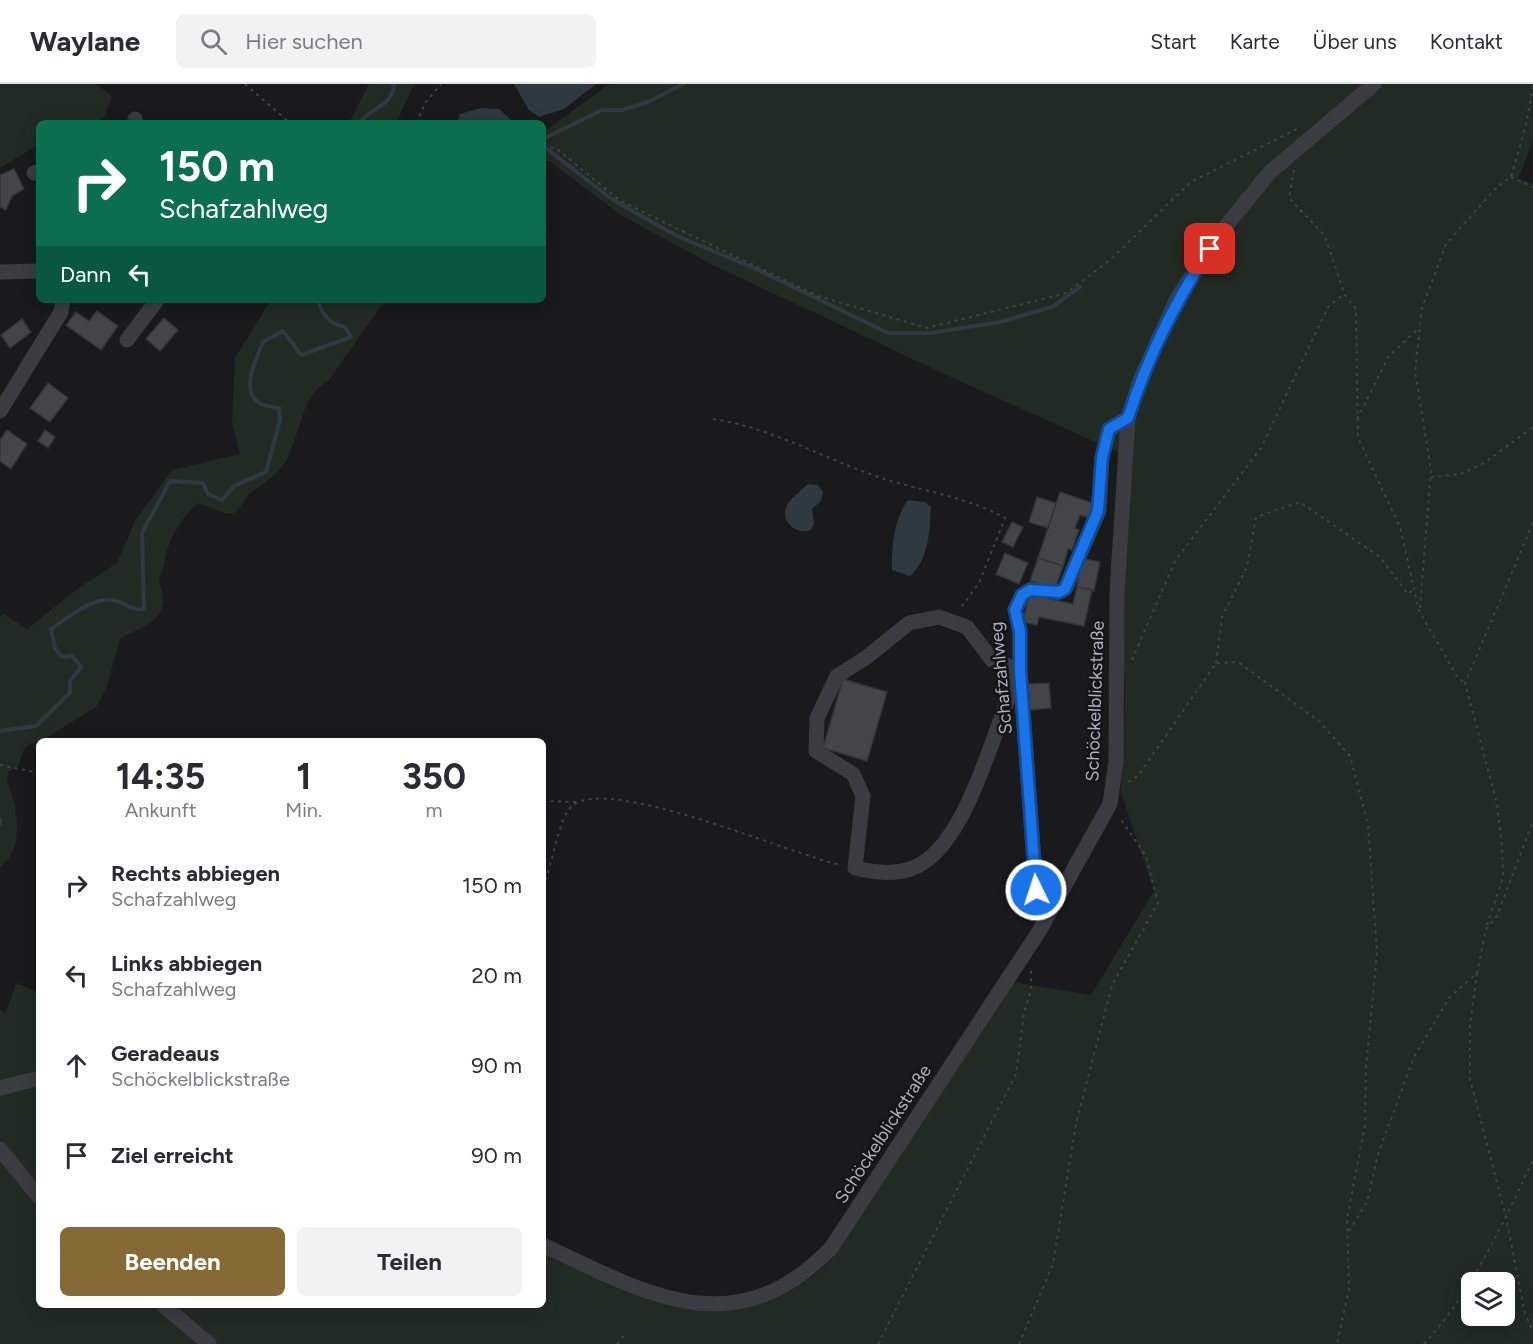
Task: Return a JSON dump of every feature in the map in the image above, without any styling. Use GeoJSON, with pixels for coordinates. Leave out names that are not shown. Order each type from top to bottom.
{"type":"FeatureCollection","features":[{"type":"Feature","properties":{"kind":"street","name":"Schöckelblickstraße"},"geometry":{"type":"LineString","coordinates":[[750,1315],[776,1303],[790,1293],[820,1263],[1045,921],[1111,797],[1116,761],[1117,592],[1128,418],[1140,380],[1177,298],[1221,232],[1270,172],[1320,127],[1374,84]]}},
{"type":"Feature","properties":{"kind":"street"},"geometry":{"type":"LineString","coordinates":[[0,272],[36,271]]}},
{"type":"Feature","properties":{"kind":"street"},"geometry":{"type":"LineString","coordinates":[[0,411],[62,312],[63,303]]}},
{"type":"Feature","properties":{"kind":"street"},"geometry":{"type":"LineString","coordinates":[[127,340],[155,303]]}},
{"type":"Feature","properties":{"kind":"street","name":"Schafzahlweg"},"geometry":{"type":"LineString","coordinates":[[1045,921],[1036,890],[1020,670],[1020,631],[1015,610],[1022,595],[1030,590],[1059,592],[1065,589],[1098,511],[1102,457],[1109,429],[1128,418]]}},
{"type":"Feature","properties":{"kind":"street"},"geometry":{"type":"LineString","coordinates":[[939,617],[949,621],[966,627],[992,660],[1020,670],[1006,700],[984,767],[960,818],[939,850],[922,864],[902,871],[882,872],[855,868],[863,796],[853,774],[816,750],[817,718],[837,676],[867,657],[909,623],[939,617]]}},
{"type":"Feature","properties":{"kind":"street"},"geometry":{"type":"LineString","coordinates":[[0,1088],[36,1079]]}},
{"type":"Feature","properties":{"kind":"street"},"geometry":{"type":"LineString","coordinates":[[0,1149],[36,1193]]}},
{"type":"Feature","properties":{"kind":"street"},"geometry":{"type":"LineString","coordinates":[[546,1247],[656,1302],[707,1319]]}},
{"type":"Feature","properties":{"kind":"street"},"geometry":{"type":"LineString","coordinates":[[167,1308],[209,1344]]}},
{"type":"Feature","properties":{"kind":"path"},"geometry":{"type":"LineString","coordinates":[[245,84],[287,120]]}},
{"type":"Feature","properties":{"kind":"path"},"geometry":{"type":"LineString","coordinates":[[417,120],[426,102],[441,84]]}},
{"type":"Feature","properties":{"kind":"path"},"geometry":{"type":"LineString","coordinates":[[1419,611],[1431,477],[1415,371],[1422,308],[1446,244],[1497,187],[1511,177],[1526,125],[1533,86]]}},
{"type":"Feature","properties":{"kind":"path"},"geometry":{"type":"LineString","coordinates":[[546,147],[557,149],[619,200],[818,296],[927,328],[1066,293],[1110,260],[1191,182],[1298,128],[1320,127]]}},
{"type":"Feature","properties":{"kind":"path"},"geometry":{"type":"LineString","coordinates":[[1298,147],[1289,198],[1326,236],[1344,294],[1356,309],[1358,438],[1400,527],[1419,611],[1458,678],[1465,683]]}},
{"type":"Feature","properties":{"kind":"path"},"geometry":{"type":"LineString","coordinates":[[1511,177],[1533,187]]}},
{"type":"Feature","properties":{"kind":"path"},"geometry":{"type":"LineString","coordinates":[[1131,664],[1175,561],[1261,448],[1328,306],[1344,294]]}},
{"type":"Feature","properties":{"kind":"path"},"geometry":{"type":"LineString","coordinates":[[1357,420],[1389,356],[1419,328]]}},
{"type":"Feature","properties":{"kind":"path"},"geometry":{"type":"LineString","coordinates":[[713,419],[747,426],[895,482],[967,499],[1005,518],[979,583],[949,621]]}},
{"type":"Feature","properties":{"kind":"path"},"geometry":{"type":"LineString","coordinates":[[1431,477],[1461,474],[1484,463],[1533,427]]}},
{"type":"Feature","properties":{"kind":"path"},"geometry":{"type":"LineString","coordinates":[[1019,1344],[1053,1264],[1076,1124],[1112,985],[1158,903],[1146,855],[1111,797],[1138,776],[1216,663],[1222,617],[1247,567],[1256,517],[1300,502],[1380,557],[1408,594],[1414,588]]}},
{"type":"Feature","properties":{"kind":"path"},"geometry":{"type":"LineString","coordinates":[[1533,523],[1465,683],[1497,804],[1503,878],[1486,929],[1477,973],[1470,1026],[1470,1079],[1506,1218],[1525,1314],[1533,1331]]}},
{"type":"Feature","properties":{"kind":"path"},"geometry":{"type":"LineString","coordinates":[[1216,663],[1238,662],[1319,721],[1350,756],[1368,824],[1377,953],[1366,1067],[1365,1125],[1347,1219],[1349,1289],[1338,1344]]}},
{"type":"Feature","properties":{"kind":"path"},"geometry":{"type":"LineString","coordinates":[[0,765],[36,772]]}},
{"type":"Feature","properties":{"kind":"path"},"geometry":{"type":"LineString","coordinates":[[546,801],[577,802],[602,799],[649,806],[717,824],[823,861],[855,868]]}},
{"type":"Feature","properties":{"kind":"path"},"geometry":{"type":"LineString","coordinates":[[546,879],[563,818],[570,807],[577,802]]}},
{"type":"Feature","properties":{"kind":"path"},"geometry":{"type":"LineString","coordinates":[[1486,929],[1497,916],[1533,821]]}},
{"type":"Feature","properties":{"kind":"path"},"geometry":{"type":"LineString","coordinates":[[878,1344],[1016,1074],[1024,1013],[1031,990],[1031,966]]}},
{"type":"Feature","properties":{"kind":"path"},"geometry":{"type":"LineString","coordinates":[[1348,1232],[1367,1202],[1378,1154],[1414,1057],[1449,998],[1477,973]]}},
{"type":"Feature","properties":{"kind":"path"},"geometry":{"type":"LineString","coordinates":[[1424,1344],[1447,1319],[1506,1218],[1533,1160]]}},
{"type":"Feature","properties":{"kind":"path"},"geometry":{"type":"LineString","coordinates":[[617,1344],[626,1334]]}},
{"type":"Feature","properties":{"kind":"shaded area"},"geometry":{"type":"Polygon","coordinates":[[[0,84],[96,84],[112,96],[104,117],[99,120],[36,120],[36,146],[0,168],[0,84]]]}},
{"type":"Feature","properties":{"kind":"shaded area"},"geometry":{"type":"Polygon","coordinates":[[[369,84],[414,84],[397,120],[351,120],[369,84]]]}},
{"type":"Feature","properties":{"kind":"shaded area"},"geometry":{"type":"Polygon","coordinates":[[[514,84],[596,84],[564,109],[539,117],[529,110],[514,84]]]}},
{"type":"Feature","properties":{"kind":"shaded area"},"geometry":{"type":"Polygon","coordinates":[[[609,84],[1533,84],[1533,140],[1518,179],[1533,184],[1533,1344],[214,1344],[172,1308],[546,1308],[546,1253],[617,1286],[653,1299],[687,1307],[722,1309],[756,1304],[790,1290],[825,1266],[1013,982],[1091,995],[1154,891],[1121,793],[1125,704],[1122,591],[1127,456],[955,379],[711,264],[621,215],[549,161],[546,162],[546,129],[609,84]]]}},
{"type":"Feature","properties":{"kind":"shaded area"},"geometry":{"type":"Polygon","coordinates":[[[481,108],[499,109],[511,120],[458,120],[460,114],[481,108]]]}},
{"type":"Feature","properties":{"kind":"shaded area"},"geometry":{"type":"Polygon","coordinates":[[[269,303],[383,303],[329,380],[311,397],[290,453],[277,472],[252,491],[234,513],[224,513],[198,503],[183,519],[169,544],[159,578],[163,599],[161,610],[153,621],[120,639],[106,689],[96,707],[49,736],[36,738],[36,742],[26,746],[17,767],[9,771],[7,782],[16,815],[16,839],[8,859],[0,867],[0,618],[4,614],[27,629],[77,589],[117,563],[135,521],[172,470],[240,454],[232,422],[235,358],[269,303]]]}},
{"type":"Feature","properties":{"kind":"shaded area"},"geometry":{"type":"Polygon","coordinates":[[[808,484],[818,485],[823,492],[821,501],[812,509],[814,524],[811,530],[800,531],[787,522],[785,511],[789,502],[808,484]]]}},
{"type":"Feature","properties":{"kind":"shaded area"},"geometry":{"type":"Polygon","coordinates":[[[908,500],[925,502],[931,507],[925,553],[917,569],[910,576],[892,570],[894,534],[899,516],[908,500]]]}},
{"type":"Feature","properties":{"kind":"shaded area"},"geometry":{"type":"Polygon","coordinates":[[[16,983],[36,992],[36,1073],[0,1083],[0,1010],[6,1013],[16,983]]]}},
{"type":"Feature","properties":{"kind":"shaded area"},"geometry":{"type":"Polygon","coordinates":[[[36,1084],[36,1189],[0,1146],[0,1094],[36,1084]]]}},
{"type":"Feature","properties":{"kind":"shaded area"},"geometry":{"type":"Polygon","coordinates":[[[0,1155],[36,1199],[36,1308],[161,1308],[204,1344],[0,1344],[0,1155]]]}},
{"type":"Feature","properties":{"kind":"building"},"geometry":{"type":"Polygon","coordinates":[[[14,169],[24,189],[12,196],[6,210],[0,207],[0,175],[14,169]]]}},
{"type":"Feature","properties":{"kind":"building"},"geometry":{"type":"Polygon","coordinates":[[[97,311],[118,326],[101,350],[66,325],[76,312],[89,321],[97,311]]]}},
{"type":"Feature","properties":{"kind":"building"},"geometry":{"type":"Polygon","coordinates":[[[164,318],[178,330],[160,351],[146,339],[164,318]]]}},
{"type":"Feature","properties":{"kind":"building"},"geometry":{"type":"Polygon","coordinates":[[[22,319],[31,332],[10,348],[1,335],[22,319]]]}},
{"type":"Feature","properties":{"kind":"building"},"geometry":{"type":"Polygon","coordinates":[[[48,383],[68,398],[50,422],[30,408],[48,383]]]}},
{"type":"Feature","properties":{"kind":"building"},"geometry":{"type":"Polygon","coordinates":[[[7,430],[27,444],[11,469],[0,461],[0,440],[7,430]]]}},
{"type":"Feature","properties":{"kind":"building"},"geometry":{"type":"Polygon","coordinates":[[[45,430],[55,437],[48,448],[38,441],[45,430]]]}},
{"type":"Feature","properties":{"kind":"building"},"geometry":{"type":"Polygon","coordinates":[[[1060,492],[1095,504],[1091,518],[1080,515],[1075,528],[1079,530],[1072,550],[1068,549],[1063,566],[1038,558],[1060,492]]]}},
{"type":"Feature","properties":{"kind":"building"},"geometry":{"type":"Polygon","coordinates":[[[1037,497],[1056,503],[1048,528],[1029,522],[1037,497]]]}},
{"type":"Feature","properties":{"kind":"building"},"geometry":{"type":"Polygon","coordinates":[[[1012,522],[1023,527],[1013,547],[1002,542],[1012,522]]]}},
{"type":"Feature","properties":{"kind":"building"},"geometry":{"type":"Polygon","coordinates":[[[1005,553],[1028,563],[1019,584],[996,574],[1005,553]]]}},
{"type":"Feature","properties":{"kind":"building"},"geometry":{"type":"Polygon","coordinates":[[[1038,558],[1063,566],[1055,589],[1030,581],[1038,558]]]}},
{"type":"Feature","properties":{"kind":"building"},"geometry":{"type":"Polygon","coordinates":[[[1081,558],[1100,562],[1094,591],[1077,587],[1081,558]]]}},
{"type":"Feature","properties":{"kind":"building"},"geometry":{"type":"Polygon","coordinates":[[[1077,587],[1092,590],[1084,626],[1039,617],[1037,625],[1023,622],[1029,594],[1073,604],[1077,587]]]}},
{"type":"Feature","properties":{"kind":"building"},"geometry":{"type":"Polygon","coordinates":[[[843,679],[887,692],[867,761],[823,748],[843,679]]]}},
{"type":"Feature","properties":{"kind":"building"},"geometry":{"type":"Polygon","coordinates":[[[1049,683],[1051,708],[1030,710],[1028,684],[1049,683]]]}},
{"type":"Feature","properties":{"kind":"waterway"},"geometry":{"type":"LineString","coordinates":[[362,120],[390,98],[394,84]]}},
{"type":"Feature","properties":{"kind":"waterway"},"geometry":{"type":"LineString","coordinates":[[546,138],[602,110],[622,110],[648,102],[683,84]]}},
{"type":"Feature","properties":{"kind":"waterway"},"geometry":{"type":"LineString","coordinates":[[546,148],[613,200],[677,236],[754,268],[888,333],[931,333],[1000,322],[1052,307],[1080,287]]}},
{"type":"Feature","properties":{"kind":"waterway"},"geometry":{"type":"LineString","coordinates":[[0,731],[36,726],[70,693],[70,681],[81,667],[72,656],[62,657],[55,648],[51,629],[73,613],[100,601],[117,601],[133,608],[144,609],[142,533],[170,481],[203,483],[208,494],[222,500],[234,486],[266,472],[280,420],[279,408],[263,405],[254,399],[251,392],[251,374],[263,342],[283,331],[301,355],[351,337],[345,327],[327,318],[319,303]]}},
{"type":"Feature","properties":{"kind":"waterway"},"geometry":{"type":"LineString","coordinates":[[0,819],[0,824]]}},
{"type":"Feature","properties":{"kind":"route"},"geometry":{"type":"LineString","coordinates":[[1036,890],[1020,670],[1020,631],[1015,610],[1022,595],[1030,590],[1059,592],[1065,589],[1098,511],[1102,484],[1102,457],[1109,429],[1128,418],[1140,380],[1177,298],[1210,249]]}}]}
